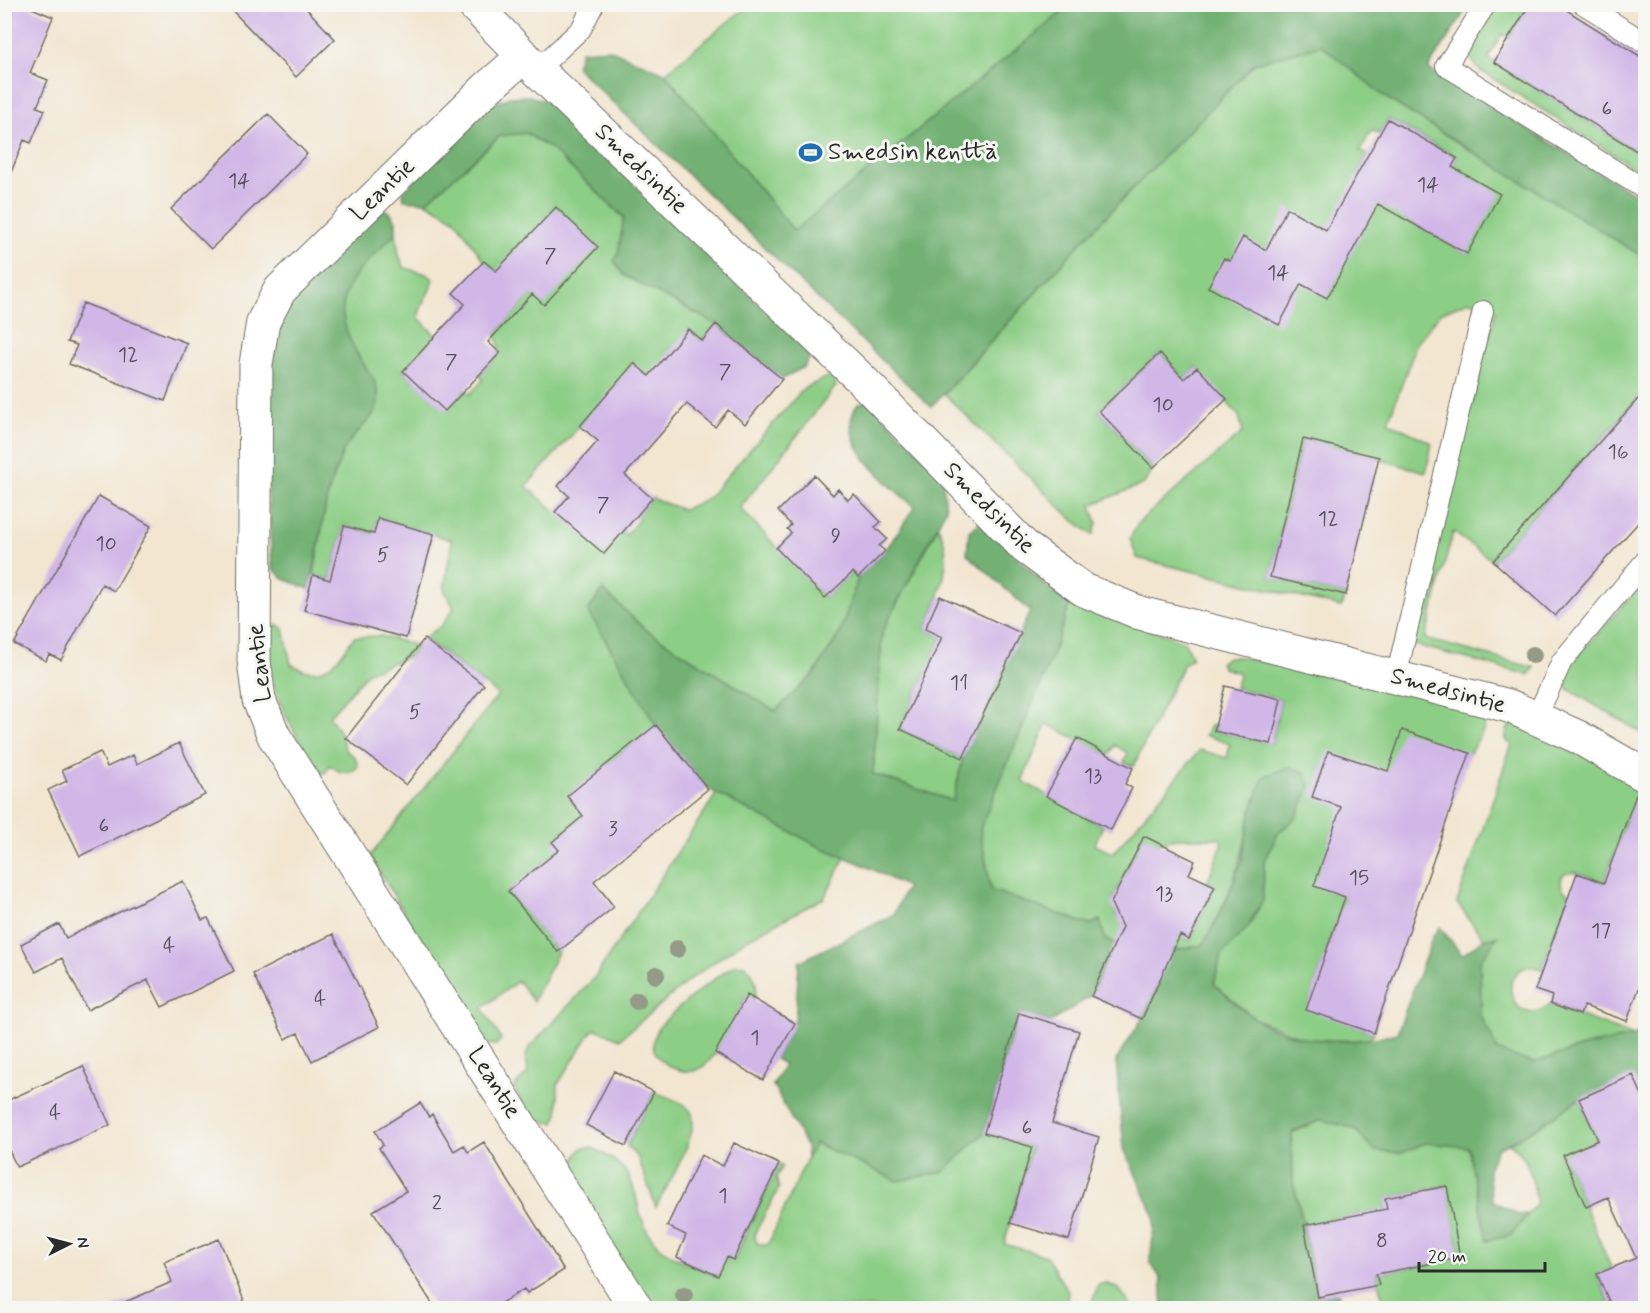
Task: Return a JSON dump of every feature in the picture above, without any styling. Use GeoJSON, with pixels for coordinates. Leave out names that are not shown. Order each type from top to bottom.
{"type":"FeatureCollection","features":[{"type":"Feature","properties":{"kind":"street","name":"Smedsintie"},"geometry":{"type":"LineString","coordinates":[[473,4],[530,63],[861,379],[1026,548],[1084,590],[1140,613],[1509,706],[1578,737],[1646,776]]}},
{"type":"Feature","properties":{"kind":"street","name":"Leantie"},"geometry":{"type":"LineString","coordinates":[[530,63],[487,88],[280,290],[263,322],[256,364],[254,661],[259,700],[274,736],[636,1308]]}},
{"type":"Feature","properties":{"kind":"lane"},"geometry":{"type":"LineString","coordinates":[[530,63],[581,29],[594,4]]}},
{"type":"Feature","properties":{"kind":"lane"},"geometry":{"type":"LineString","coordinates":[[1486,4],[1446,66],[1646,190]]}},
{"type":"Feature","properties":{"kind":"lane"},"geometry":{"type":"LineString","coordinates":[[1583,4],[1646,43]]}},
{"type":"Feature","properties":{"kind":"lane"},"geometry":{"type":"LineString","coordinates":[[1396,677],[1483,311]]}},
{"type":"Feature","properties":{"kind":"lane"},"geometry":{"type":"LineString","coordinates":[[1536,718],[1562,661],[1646,560]]}},
{"type":"Feature","properties":{"kind":"green space","name":"Smedsin kenttä"},"geometry":{"type":"Polygon","coordinates":[[[749,5],[1071,5],[794,231],[665,73],[749,5]]]}},
{"type":"Feature","properties":{"kind":"green space"},"geometry":{"type":"Polygon","coordinates":[[[1071,5],[1469,5],[1428,69],[1645,200],[1645,258],[1389,100],[1321,45],[1255,63],[1085,238],[931,407],[576,67],[581,51],[609,49],[665,73],[794,231],[1071,5]]]}},
{"type":"Feature","properties":{"kind":"green space"},"geometry":{"type":"Polygon","coordinates":[[[1497,5],[1530,5],[1509,38],[1502,34],[1488,58],[1645,157],[1645,174],[1479,70],[1470,57],[1470,49],[1497,5]]]}},
{"type":"Feature","properties":{"kind":"green space"},"geometry":{"type":"Polygon","coordinates":[[[1321,45],[1389,100],[1645,258],[1645,390],[1493,561],[1453,532],[1425,639],[1535,668],[1528,675],[1412,644],[1410,640],[1496,311],[1469,301],[1440,313],[1417,343],[1388,422],[1432,443],[1426,472],[1303,439],[1270,577],[1346,595],[1341,607],[1137,558],[1130,538],[1139,522],[1243,432],[1239,416],[1197,367],[1184,379],[1160,353],[1099,411],[1153,468],[1144,484],[1091,505],[1097,523],[1093,535],[1074,521],[944,394],[1085,238],[1255,63],[1321,45]],[[1388,119],[1379,134],[1372,130],[1360,151],[1368,155],[1356,176],[1407,220],[1466,253],[1452,167],[1457,157],[1388,119]]]}},
{"type":"Feature","properties":{"kind":"green space"},"geometry":{"type":"Polygon","coordinates":[[[529,96],[546,101],[809,352],[809,359],[804,367],[782,379],[716,324],[624,275],[614,261],[618,255],[624,217],[551,149],[526,133],[500,136],[426,202],[404,200],[403,192],[493,104],[510,97],[529,96]]]}},
{"type":"Feature","properties":{"kind":"green space"},"geometry":{"type":"Polygon","coordinates":[[[526,133],[551,149],[624,218],[618,255],[623,275],[716,324],[702,341],[688,329],[682,365],[580,426],[526,486],[604,553],[622,532],[626,535],[639,519],[636,516],[652,498],[683,510],[708,498],[803,389],[827,377],[833,378],[836,386],[740,508],[825,598],[853,572],[858,578],[840,633],[814,674],[775,711],[646,630],[603,591],[588,610],[656,725],[568,796],[583,816],[553,841],[559,850],[509,891],[558,952],[533,1001],[518,981],[482,1008],[501,1039],[496,1045],[487,1044],[477,1032],[370,856],[498,695],[424,638],[442,625],[454,608],[444,589],[452,540],[378,518],[374,534],[344,526],[330,580],[314,575],[327,497],[344,448],[373,414],[359,359],[344,328],[342,313],[349,287],[365,263],[396,233],[399,256],[405,268],[427,274],[433,279],[421,307],[419,318],[436,336],[403,371],[445,410],[465,390],[470,394],[483,380],[479,375],[500,353],[496,333],[526,300],[484,261],[455,219],[426,202],[500,136],[526,133]]]}},
{"type":"Feature","properties":{"kind":"green space"},"geometry":{"type":"Polygon","coordinates":[[[382,210],[389,211],[396,221],[396,233],[354,277],[346,291],[343,306],[344,322],[351,341],[374,380],[378,400],[373,415],[346,445],[334,475],[328,493],[309,589],[284,579],[272,568],[266,444],[275,325],[298,289],[382,210]]]}},
{"type":"Feature","properties":{"kind":"green space"},"geometry":{"type":"Polygon","coordinates":[[[868,401],[942,475],[946,509],[882,632],[873,774],[953,801],[963,758],[1030,611],[967,554],[969,531],[981,522],[1056,596],[1071,600],[1052,656],[980,829],[991,890],[1090,925],[1100,920],[1105,939],[1129,949],[1165,951],[1203,945],[1226,902],[1242,860],[1251,811],[1264,776],[1290,767],[1305,772],[1310,786],[1297,817],[1279,832],[1264,860],[1263,900],[1248,927],[1221,955],[1214,984],[1238,1006],[1269,1026],[1304,1038],[1361,1040],[1397,1033],[1433,936],[1440,927],[1462,955],[1484,939],[1498,936],[1480,961],[1481,1015],[1498,1051],[1533,1063],[1586,1046],[1634,1036],[1645,1028],[1645,1094],[1579,1099],[1538,1127],[1497,1149],[1488,1169],[1492,1200],[1518,1215],[1528,1214],[1511,1235],[1487,1241],[1468,1147],[1426,1143],[1401,1153],[1375,1151],[1353,1128],[1321,1120],[1292,1132],[1293,1183],[1318,1297],[1338,1293],[1342,1308],[1163,1308],[1161,1279],[1150,1262],[1155,1217],[1124,1149],[1116,1061],[1142,1019],[1159,981],[1108,958],[1091,996],[1051,1022],[1019,1013],[984,1133],[943,1172],[898,1181],[815,1143],[807,1159],[806,1146],[773,1085],[784,1064],[775,1059],[795,1022],[799,962],[893,915],[907,887],[866,866],[818,846],[708,789],[656,725],[588,611],[603,590],[646,630],[775,711],[814,674],[840,633],[858,578],[885,551],[915,507],[879,475],[858,447],[852,432],[852,418],[858,404],[868,401]]]}},
{"type":"Feature","properties":{"kind":"green space"},"geometry":{"type":"Polygon","coordinates":[[[938,527],[946,552],[944,578],[925,629],[942,637],[900,729],[963,758],[953,801],[873,774],[882,632],[938,527]]]}},
{"type":"Feature","properties":{"kind":"green space"},"geometry":{"type":"Polygon","coordinates":[[[1645,580],[1645,735],[1568,689],[1565,678],[1571,664],[1645,580]]]}},
{"type":"Feature","properties":{"kind":"green space"},"geometry":{"type":"Polygon","coordinates":[[[1071,600],[1185,642],[1192,658],[1183,665],[1133,767],[1124,762],[1128,753],[1115,745],[1109,755],[1047,724],[1022,781],[1103,826],[1094,845],[1113,853],[1200,750],[1227,758],[1230,744],[1205,735],[1210,726],[1215,725],[1214,731],[1272,744],[1281,699],[1235,688],[1240,673],[1223,668],[1220,663],[1227,657],[1239,657],[1478,708],[1483,714],[1485,725],[1483,731],[1470,753],[1345,897],[1307,1009],[1374,1033],[1367,1041],[1305,1039],[1254,1018],[1214,984],[1221,955],[1248,927],[1263,900],[1264,860],[1279,832],[1297,817],[1310,786],[1251,811],[1233,881],[1203,945],[1165,951],[1129,949],[1105,939],[1099,920],[1090,925],[991,890],[980,829],[1052,656],[1071,600]],[[1177,838],[1138,848],[1112,901],[1118,905],[1115,912],[1118,918],[1137,928],[1149,920],[1190,940],[1215,886],[1207,882],[1222,845],[1220,838],[1177,838]]]}},
{"type":"Feature","properties":{"kind":"green space"},"geometry":{"type":"Polygon","coordinates":[[[277,625],[284,629],[291,664],[312,672],[328,667],[354,637],[382,636],[418,646],[411,656],[368,672],[329,716],[341,734],[345,750],[355,757],[358,766],[352,772],[340,772],[330,765],[325,773],[319,772],[289,721],[274,686],[270,667],[268,648],[270,628],[277,625]]]}},
{"type":"Feature","properties":{"kind":"green space"},"geometry":{"type":"Polygon","coordinates":[[[1516,721],[1645,788],[1645,827],[1626,820],[1604,883],[1577,873],[1562,876],[1562,887],[1570,894],[1542,969],[1527,967],[1517,972],[1512,982],[1512,993],[1516,1004],[1524,1011],[1535,1012],[1550,1004],[1634,1036],[1586,1046],[1533,1063],[1498,1051],[1481,1015],[1480,961],[1496,936],[1484,939],[1457,903],[1512,744],[1506,741],[1507,731],[1509,726],[1516,721]]]}},
{"type":"Feature","properties":{"kind":"green space"},"geometry":{"type":"Polygon","coordinates":[[[717,793],[818,846],[845,857],[824,898],[747,939],[693,977],[620,1039],[596,1029],[591,1032],[558,1084],[558,1114],[554,1123],[538,1120],[524,1107],[514,1087],[528,1073],[526,1057],[529,1048],[595,977],[717,793]]]}},
{"type":"Feature","properties":{"kind":"green space"},"geometry":{"type":"Polygon","coordinates":[[[735,965],[745,965],[752,973],[756,981],[756,995],[754,1000],[746,996],[720,1047],[699,1069],[679,1070],[664,1062],[657,1056],[653,1044],[655,1034],[660,1027],[691,997],[735,965]]]}},
{"type":"Feature","properties":{"kind":"green space"},"geometry":{"type":"Polygon","coordinates":[[[654,1092],[681,1103],[688,1108],[692,1116],[689,1141],[656,1207],[638,1158],[627,1146],[654,1092]]]}},
{"type":"Feature","properties":{"kind":"green space"},"geometry":{"type":"Polygon","coordinates":[[[1579,1099],[1598,1140],[1564,1156],[1611,1268],[1597,1275],[1612,1308],[1385,1308],[1376,1274],[1460,1258],[1446,1186],[1386,1198],[1387,1209],[1304,1225],[1293,1183],[1292,1133],[1321,1120],[1353,1128],[1376,1151],[1401,1153],[1426,1143],[1468,1147],[1487,1241],[1511,1235],[1537,1203],[1526,1161],[1509,1143],[1538,1127],[1579,1099]]]}},
{"type":"Feature","properties":{"kind":"green space"},"geometry":{"type":"Polygon","coordinates":[[[984,1133],[1032,1147],[1004,1244],[1046,1256],[1068,1292],[1066,1308],[651,1308],[575,1189],[573,1178],[574,1162],[582,1148],[594,1148],[617,1162],[626,1171],[631,1181],[644,1224],[656,1243],[680,1260],[717,1276],[727,1257],[734,1260],[779,1164],[782,1167],[776,1178],[779,1188],[754,1235],[758,1245],[768,1245],[814,1143],[898,1181],[943,1172],[984,1133]]]}},
{"type":"Feature","properties":{"kind":"green space"},"geometry":{"type":"Polygon","coordinates":[[[1105,1283],[1119,1289],[1133,1308],[1090,1308],[1098,1285],[1105,1283]]]}},
{"type":"Feature","properties":{"kind":"building"},"geometry":{"type":"Polygon","coordinates":[[[4,4],[22,4],[53,17],[30,73],[48,80],[37,107],[45,110],[31,143],[24,140],[6,185],[4,4]]]}},
{"type":"Feature","properties":{"kind":"building"},"geometry":{"type":"Polygon","coordinates":[[[226,4],[302,4],[335,39],[296,77],[226,4]]]}},
{"type":"Feature","properties":{"kind":"building"},"geometry":{"type":"Polygon","coordinates":[[[1530,4],[1557,4],[1646,60],[1646,157],[1494,62],[1530,4]]]}},
{"type":"Feature","properties":{"kind":"building"},"geometry":{"type":"Polygon","coordinates":[[[268,114],[307,154],[211,249],[171,209],[268,114]]]}},
{"type":"Feature","properties":{"kind":"building"},"geometry":{"type":"Polygon","coordinates":[[[1388,119],[1457,158],[1452,167],[1500,194],[1467,254],[1378,204],[1327,298],[1301,284],[1279,325],[1208,287],[1224,258],[1230,261],[1243,237],[1266,250],[1287,208],[1326,230],[1388,119]]]}},
{"type":"Feature","properties":{"kind":"building"},"geometry":{"type":"Polygon","coordinates":[[[556,207],[598,247],[544,305],[532,294],[488,342],[500,353],[445,411],[403,371],[465,304],[453,293],[484,261],[496,271],[556,207]]]}},
{"type":"Feature","properties":{"kind":"building"},"geometry":{"type":"Polygon","coordinates":[[[83,303],[187,343],[165,401],[69,364],[77,345],[67,342],[83,303]]]}},
{"type":"Feature","properties":{"kind":"building"},"geometry":{"type":"Polygon","coordinates":[[[716,324],[782,379],[745,424],[728,410],[715,427],[687,404],[625,475],[652,498],[604,554],[555,512],[569,496],[558,486],[598,441],[580,426],[634,363],[649,376],[688,329],[702,341],[716,324]]]}},
{"type":"Feature","properties":{"kind":"building"},"geometry":{"type":"Polygon","coordinates":[[[1160,353],[1184,379],[1197,367],[1227,399],[1153,468],[1099,411],[1160,353]]]}},
{"type":"Feature","properties":{"kind":"building"},"geometry":{"type":"Polygon","coordinates":[[[1646,390],[1646,514],[1555,616],[1493,561],[1646,390]]]}},
{"type":"Feature","properties":{"kind":"building"},"geometry":{"type":"Polygon","coordinates":[[[1303,439],[1379,457],[1346,595],[1270,577],[1303,439]]]}},
{"type":"Feature","properties":{"kind":"building"},"geometry":{"type":"Polygon","coordinates":[[[814,475],[833,495],[838,489],[848,500],[854,494],[881,522],[875,527],[887,539],[879,546],[885,551],[858,578],[853,572],[825,598],[776,548],[791,533],[787,529],[791,525],[778,511],[814,475]]]}},
{"type":"Feature","properties":{"kind":"building"},"geometry":{"type":"Polygon","coordinates":[[[99,496],[151,526],[114,591],[102,584],[61,660],[49,654],[46,661],[14,644],[99,496]]]}},
{"type":"Feature","properties":{"kind":"building"},"geometry":{"type":"Polygon","coordinates":[[[378,518],[434,534],[406,638],[304,610],[313,575],[330,580],[344,526],[374,534],[378,518]]]}},
{"type":"Feature","properties":{"kind":"building"},"geometry":{"type":"Polygon","coordinates":[[[940,596],[1021,633],[963,758],[900,729],[942,637],[925,629],[940,596]]]}},
{"type":"Feature","properties":{"kind":"building"},"geometry":{"type":"Polygon","coordinates":[[[424,639],[484,685],[406,785],[346,738],[424,639]]]}},
{"type":"Feature","properties":{"kind":"building"},"geometry":{"type":"Polygon","coordinates":[[[1225,686],[1281,699],[1271,744],[1214,731],[1225,686]]]}},
{"type":"Feature","properties":{"kind":"building"},"geometry":{"type":"Polygon","coordinates":[[[656,725],[708,789],[594,881],[614,907],[558,952],[508,891],[559,850],[552,842],[583,816],[567,796],[656,725]]]}},
{"type":"Feature","properties":{"kind":"building"},"geometry":{"type":"Polygon","coordinates":[[[1402,730],[1470,753],[1374,1033],[1306,1010],[1345,897],[1314,886],[1341,807],[1312,797],[1328,751],[1388,771],[1402,730]]]}},
{"type":"Feature","properties":{"kind":"building"},"geometry":{"type":"Polygon","coordinates":[[[1077,738],[1133,768],[1125,784],[1132,788],[1111,830],[1046,796],[1077,738]]]}},
{"type":"Feature","properties":{"kind":"building"},"geometry":{"type":"Polygon","coordinates":[[[179,743],[205,795],[80,856],[48,790],[67,781],[62,770],[100,752],[107,767],[133,755],[137,764],[179,743]]]}},
{"type":"Feature","properties":{"kind":"building"},"geometry":{"type":"Polygon","coordinates":[[[1637,792],[1646,795],[1646,969],[1627,1021],[1584,1006],[1580,1015],[1550,1004],[1552,996],[1535,990],[1577,873],[1604,883],[1637,792]]]}},
{"type":"Feature","properties":{"kind":"building"},"geometry":{"type":"Polygon","coordinates":[[[1144,836],[1195,861],[1189,874],[1215,886],[1189,940],[1180,935],[1142,1019],[1091,996],[1122,927],[1111,903],[1144,836]]]}},
{"type":"Feature","properties":{"kind":"building"},"geometry":{"type":"Polygon","coordinates":[[[183,881],[202,920],[208,918],[234,971],[162,1007],[148,980],[87,1010],[62,958],[36,972],[21,944],[59,924],[66,938],[183,881]]]}},
{"type":"Feature","properties":{"kind":"building"},"geometry":{"type":"Polygon","coordinates":[[[333,934],[379,1027],[312,1061],[298,1033],[285,1039],[253,974],[333,934]]]}},
{"type":"Feature","properties":{"kind":"building"},"geometry":{"type":"Polygon","coordinates":[[[747,995],[795,1023],[763,1080],[715,1053],[747,995]]]}},
{"type":"Feature","properties":{"kind":"building"},"geometry":{"type":"Polygon","coordinates":[[[1019,1013],[1079,1031],[1052,1123],[1099,1137],[1069,1240],[1010,1223],[1032,1147],[984,1133],[1019,1013]]]}},
{"type":"Feature","properties":{"kind":"building"},"geometry":{"type":"Polygon","coordinates":[[[83,1066],[110,1125],[17,1167],[4,1140],[4,1102],[83,1066]]]}},
{"type":"Feature","properties":{"kind":"building"},"geometry":{"type":"Polygon","coordinates":[[[614,1071],[654,1092],[626,1146],[586,1125],[614,1071]]]}},
{"type":"Feature","properties":{"kind":"building"},"geometry":{"type":"Polygon","coordinates":[[[1633,1075],[1646,1104],[1646,1308],[1612,1308],[1597,1274],[1636,1258],[1608,1197],[1586,1207],[1563,1155],[1598,1140],[1579,1099],[1633,1075]]]}},
{"type":"Feature","properties":{"kind":"building"},"geometry":{"type":"Polygon","coordinates":[[[420,1103],[429,1117],[432,1114],[454,1151],[464,1145],[468,1152],[484,1142],[564,1270],[527,1293],[524,1289],[493,1308],[435,1308],[373,1211],[406,1191],[379,1148],[383,1145],[375,1131],[420,1103]]]}},
{"type":"Feature","properties":{"kind":"building"},"geometry":{"type":"Polygon","coordinates":[[[734,1143],[779,1164],[733,1260],[727,1257],[718,1276],[677,1257],[686,1235],[667,1226],[701,1155],[723,1166],[734,1143]]]}},
{"type":"Feature","properties":{"kind":"building"},"geometry":{"type":"Polygon","coordinates":[[[1447,1186],[1460,1258],[1376,1274],[1379,1285],[1318,1297],[1304,1225],[1387,1209],[1385,1198],[1447,1186]]]}},
{"type":"Feature","properties":{"kind":"building"},"geometry":{"type":"Polygon","coordinates":[[[219,1239],[247,1308],[111,1308],[172,1282],[164,1262],[219,1239]]]}},
{"type":"Feature","properties":{"kind":"place","name":"Smedsin kenttä"},"geometry":{"type":"Point","coordinates":[810,152]}}]}
